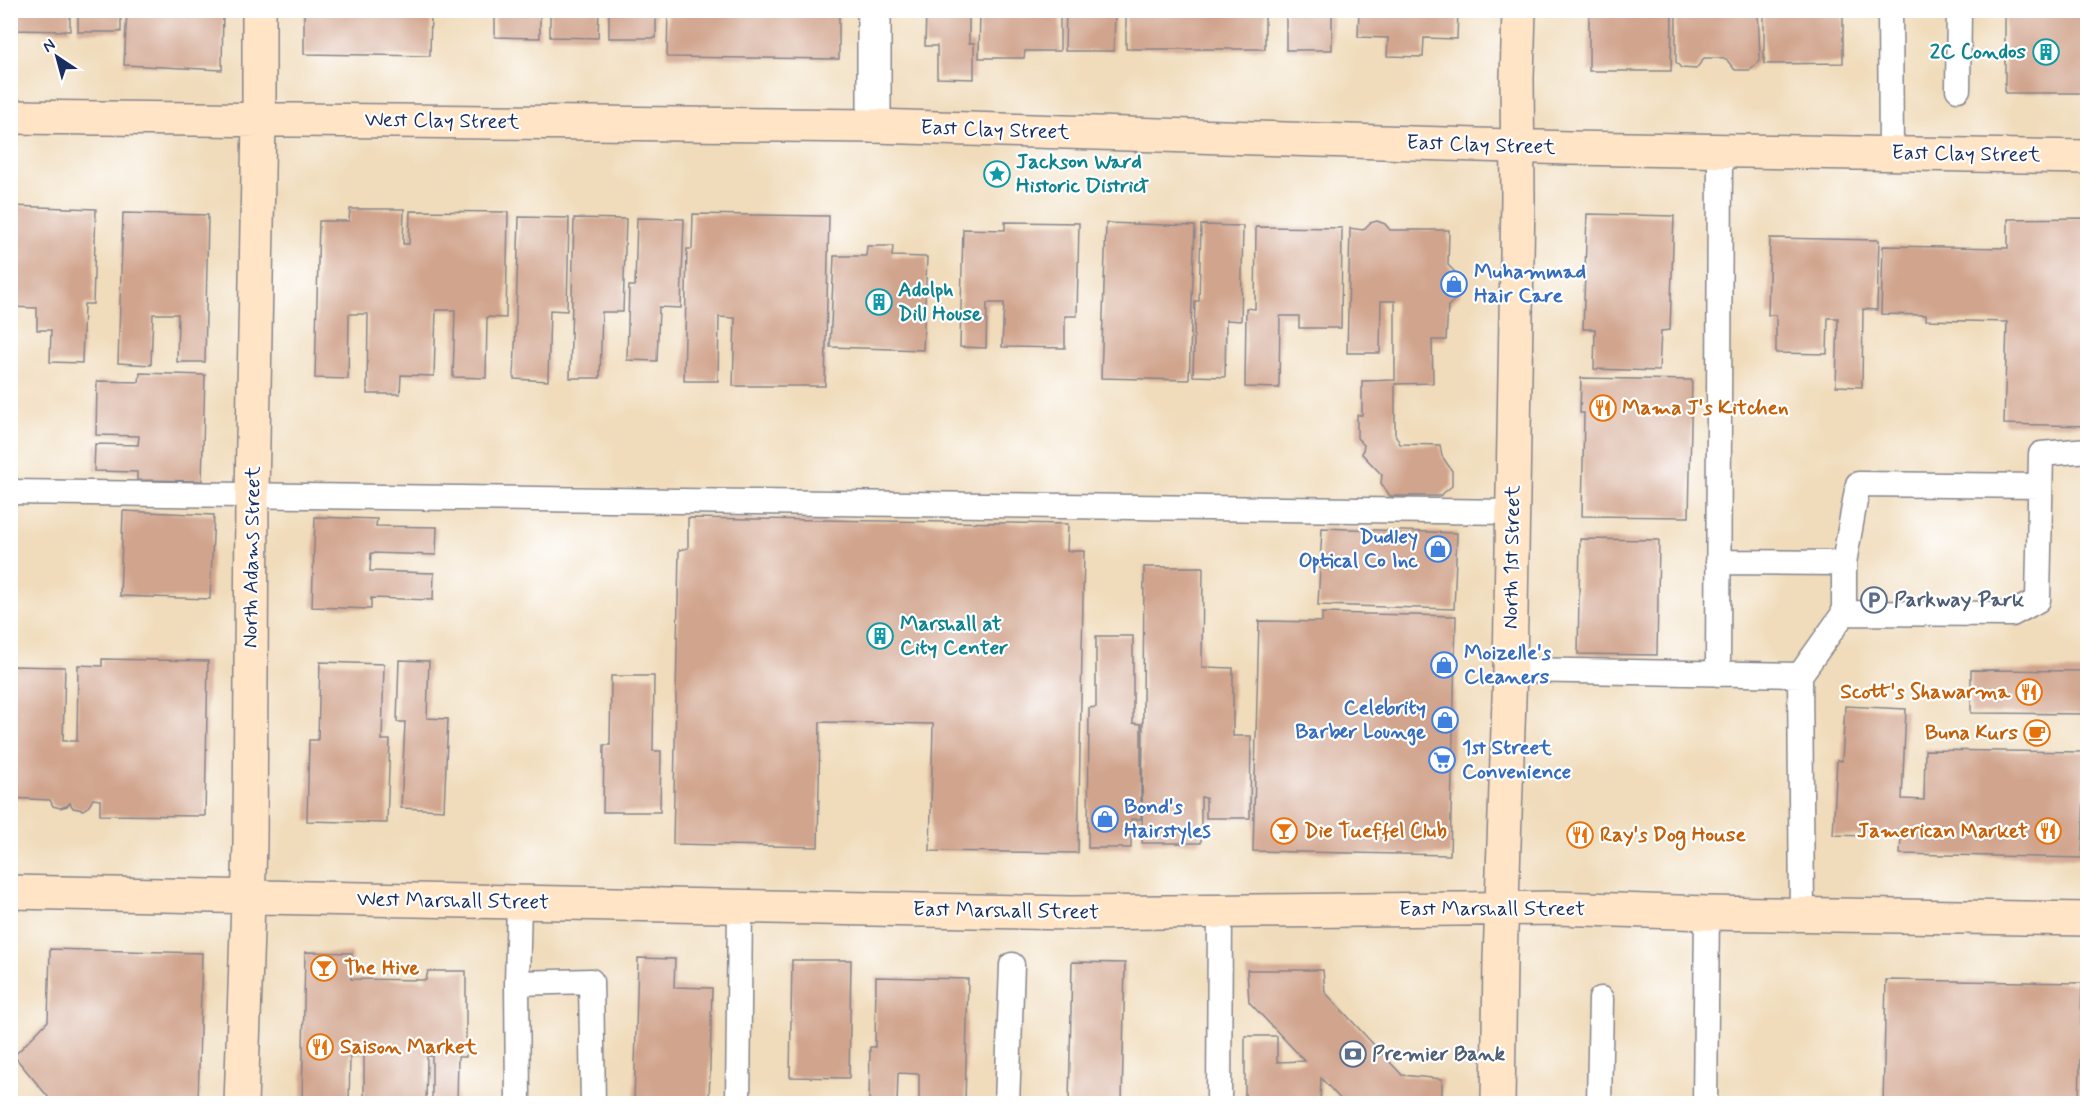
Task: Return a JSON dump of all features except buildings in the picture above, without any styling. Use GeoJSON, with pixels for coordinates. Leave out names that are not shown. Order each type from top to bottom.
{"type":"FeatureCollection","features":[{"type":"Feature","properties":{"kind":"street","name":"North Adams Street"},"geometry":{"type":"LineString","coordinates":[[241,1104],[249,897],[259,10]]}},
{"type":"Feature","properties":{"kind":"street"},"geometry":{"type":"LineString","coordinates":[[874,10],[874,126]]}},
{"type":"Feature","properties":{"kind":"street","name":"North 1st Street"},"geometry":{"type":"LineString","coordinates":[[1498,1104],[1510,670],[1519,10]]}},
{"type":"Feature","properties":{"kind":"street","name":"West Clay Street"},"geometry":{"type":"LineString","coordinates":[[10,117],[874,126]]}},
{"type":"Feature","properties":{"kind":"street","name":"East Clay Street"},"geometry":{"type":"LineString","coordinates":[[874,126],[1518,146],[2088,157]]}},
{"type":"Feature","properties":{"kind":"street","name":"West Marshall Street"},"geometry":{"type":"LineString","coordinates":[[10,892],[896,910]]}},
{"type":"Feature","properties":{"kind":"street","name":"East Marshall Street"},"geometry":{"type":"LineString","coordinates":[[896,910],[1071,912],[1556,908],[1803,915],[2088,919]]}},
{"type":"Feature","properties":{"kind":"lane"},"geometry":{"type":"LineString","coordinates":[[1890,10],[1891,153]]}},
{"type":"Feature","properties":{"kind":"lane"},"geometry":{"type":"LineString","coordinates":[[1958,89],[1959,10]]}},
{"type":"Feature","properties":{"kind":"lane"},"geometry":{"type":"LineString","coordinates":[[1718,674],[1720,150]]}},
{"type":"Feature","properties":{"kind":"lane"},"geometry":{"type":"LineString","coordinates":[[1844,613],[2012,614],[2038,600],[2041,454],[2088,450]]}},
{"type":"Feature","properties":{"kind":"lane"},"geometry":{"type":"LineString","coordinates":[[1803,915],[1800,675],[1844,613],[1844,563],[1858,484],[2040,486]]}},
{"type":"Feature","properties":{"kind":"lane"},"geometry":{"type":"LineString","coordinates":[[10,492],[1512,512]]}},
{"type":"Feature","properties":{"kind":"lane"},"geometry":{"type":"LineString","coordinates":[[1718,562],[1844,563]]}},
{"type":"Feature","properties":{"kind":"lane"},"geometry":{"type":"LineString","coordinates":[[1510,670],[1800,675]]}},
{"type":"Feature","properties":{"kind":"lane"},"geometry":{"type":"LineString","coordinates":[[518,1104],[519,903]]}},
{"type":"Feature","properties":{"kind":"lane"},"geometry":{"type":"LineString","coordinates":[[738,1104],[740,907]]}},
{"type":"Feature","properties":{"kind":"lane"},"geometry":{"type":"LineString","coordinates":[[1219,1104],[1220,911]]}},
{"type":"Feature","properties":{"kind":"lane"},"geometry":{"type":"LineString","coordinates":[[1705,1104],[1707,913]]}},
{"type":"Feature","properties":{"kind":"lane"},"geometry":{"type":"LineString","coordinates":[[1007,1104],[1012,965]]}},
{"type":"Feature","properties":{"kind":"lane"},"geometry":{"type":"LineString","coordinates":[[517,983],[591,981],[593,1104]]}},
{"type":"Feature","properties":{"kind":"lane"},"geometry":{"type":"LineString","coordinates":[[1599,1104],[1601,999]]}},
{"type":"Feature","properties":{"kind":"place","name":"2C Condos"},"geometry":{"type":"Point","coordinates":[2046,52]}},
{"type":"Feature","properties":{"kind":"place","name":"Jackson Ward Historic District"},"geometry":{"type":"Point","coordinates":[997,174]}},
{"type":"Feature","properties":{"kind":"place","name":"Muhammad Hair Care"},"geometry":{"type":"Point","coordinates":[1454,284]}},
{"type":"Feature","properties":{"kind":"place","name":"Adolph Dill House"},"geometry":{"type":"Point","coordinates":[879,302]}},
{"type":"Feature","properties":{"kind":"place","name":"Mama J's Kitchen"},"geometry":{"type":"Point","coordinates":[1603,408]}},
{"type":"Feature","properties":{"kind":"place","name":"Dudley Optical Co Inc"},"geometry":{"type":"Point","coordinates":[1438,549]}},
{"type":"Feature","properties":{"kind":"place","name":"Parkway Park"},"geometry":{"type":"Point","coordinates":[1874,600]}},
{"type":"Feature","properties":{"kind":"place","name":"Marshall at City Center"},"geometry":{"type":"Point","coordinates":[880,636]}},
{"type":"Feature","properties":{"kind":"place","name":"Moizelle's Cleaners"},"geometry":{"type":"Point","coordinates":[1444,665]}},
{"type":"Feature","properties":{"kind":"place","name":"Scott's Shawarma"},"geometry":{"type":"Point","coordinates":[2029,692]}},
{"type":"Feature","properties":{"kind":"place","name":"Celebrity Barber Lounge"},"geometry":{"type":"Point","coordinates":[1445,720]}},
{"type":"Feature","properties":{"kind":"place","name":"Buna Kurs"},"geometry":{"type":"Point","coordinates":[2037,733]}},
{"type":"Feature","properties":{"kind":"place","name":"1st Street Convenience"},"geometry":{"type":"Point","coordinates":[1442,760]}},
{"type":"Feature","properties":{"kind":"place","name":"Bond's Hairstyles"},"geometry":{"type":"Point","coordinates":[1105,819]}},
{"type":"Feature","properties":{"kind":"place","name":"Die Tueffel Club"},"geometry":{"type":"Point","coordinates":[1284,831]}},
{"type":"Feature","properties":{"kind":"place","name":"Jamerican Market"},"geometry":{"type":"Point","coordinates":[2048,831]}},
{"type":"Feature","properties":{"kind":"place","name":"Ray's Dog House"},"geometry":{"type":"Point","coordinates":[1580,835]}},
{"type":"Feature","properties":{"kind":"place","name":"The Hive"},"geometry":{"type":"Point","coordinates":[324,968]}},
{"type":"Feature","properties":{"kind":"place","name":"Saison Market"},"geometry":{"type":"Point","coordinates":[320,1047]}},
{"type":"Feature","properties":{"kind":"place","name":"Premier Bank"},"geometry":{"type":"Point","coordinates":[1353,1054]}}]}
